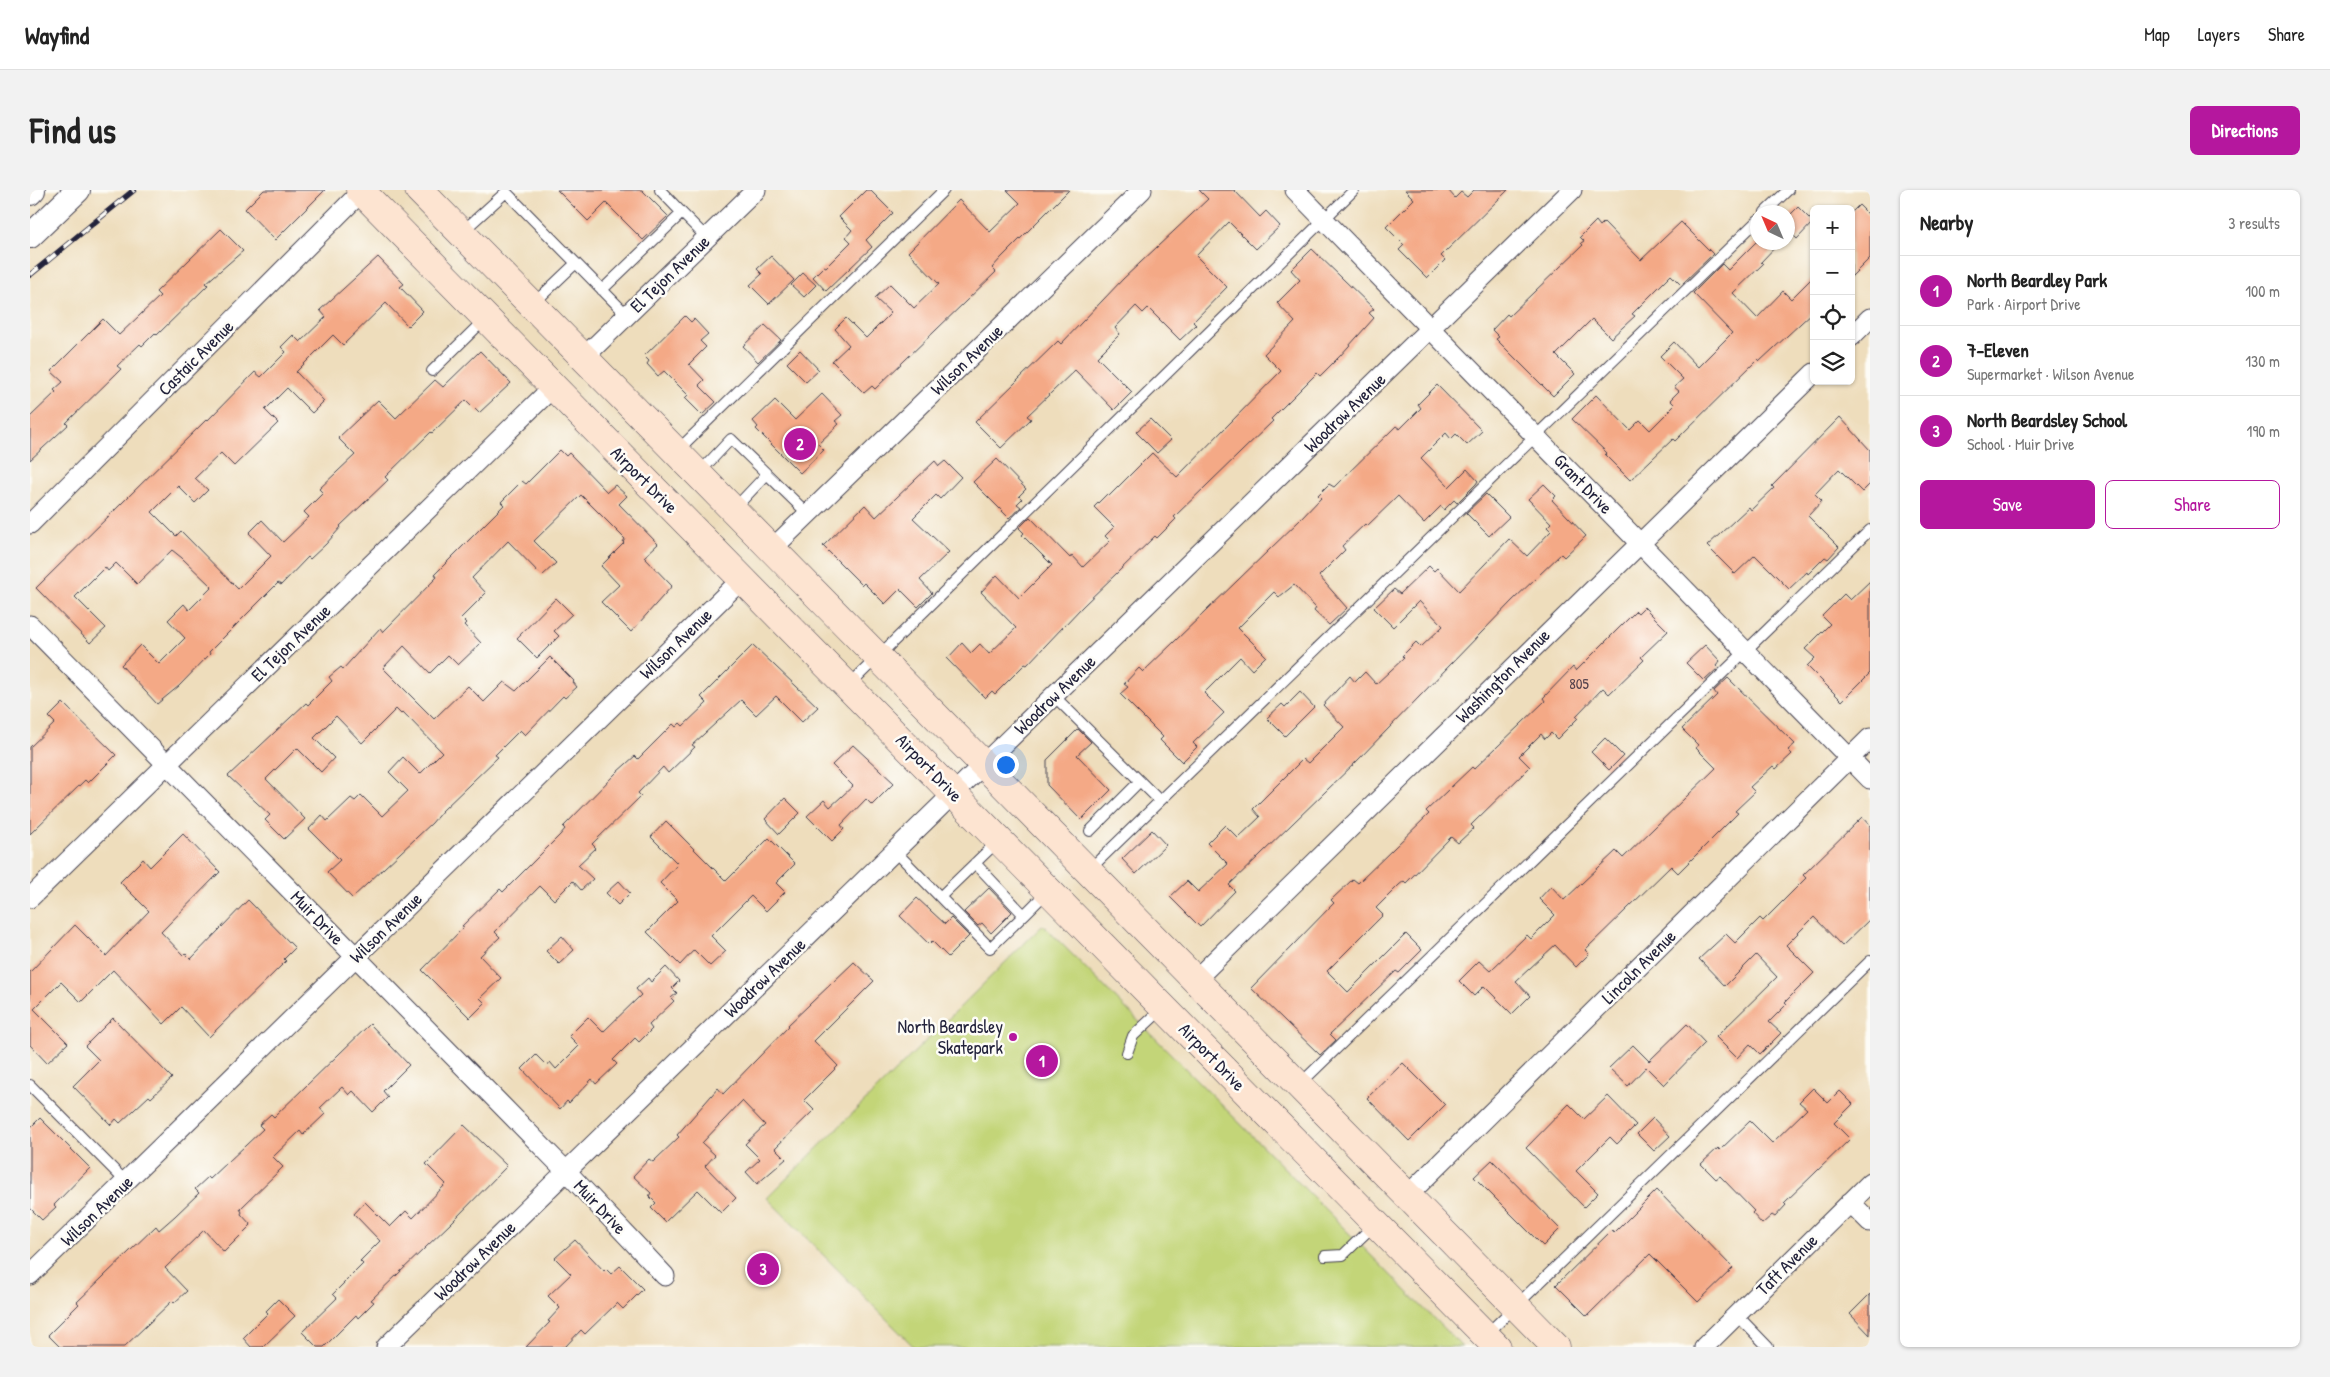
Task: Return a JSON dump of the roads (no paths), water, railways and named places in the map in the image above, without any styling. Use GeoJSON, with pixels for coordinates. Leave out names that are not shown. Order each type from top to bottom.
{"type":"FeatureCollection","features":[{"type":"Feature","properties":{"kind":"main road"},"geometry":{"type":"LineString","coordinates":[[419,190],[1556,1347]]}},
{"type":"Feature","properties":{"kind":"main road","name":"Airport Drive"},"geometry":{"type":"LineString","coordinates":[[360,191],[1491,1341]]}},
{"type":"Feature","properties":{"kind":"street"},"geometry":{"type":"LineString","coordinates":[[30,193],[33,190]]}},
{"type":"Feature","properties":{"kind":"street"},"geometry":{"type":"LineString","coordinates":[[30,236],[78,190]]}},
{"type":"Feature","properties":{"kind":"street","name":"Wilson Avenue"},"geometry":{"type":"LineString","coordinates":[[771,550],[1142,190]]}},
{"type":"Feature","properties":{"kind":"street","name":"Grant Drive"},"geometry":{"type":"LineString","coordinates":[[1295,190],[1870,779]]}},
{"type":"Feature","properties":{"kind":"street","name":"Woodrow Avenue"},"geometry":{"type":"LineString","coordinates":[[386,1347],[1572,190]]}},
{"type":"Feature","properties":{"kind":"street","name":"Castaic Avenue"},"geometry":{"type":"LineString","coordinates":[[30,524],[360,191]]}},
{"type":"Feature","properties":{"kind":"street","name":"El Tejon Avenue"},"geometry":{"type":"LineString","coordinates":[[584,357],[754,191]]}},
{"type":"Feature","properties":{"kind":"street"},"geometry":{"type":"LineString","coordinates":[[1855,333],[1870,318]]}},
{"type":"Feature","properties":{"kind":"street","name":"Washington Avenue"},"geometry":{"type":"LineString","coordinates":[[1194,980],[1639,542],[1810,377]]}},
{"type":"Feature","properties":{"kind":"street","name":"El Tejon Avenue"},"geometry":{"type":"LineString","coordinates":[[30,898],[553,388]]}},
{"type":"Feature","properties":{"kind":"street","name":"Wilson Avenue"},"geometry":{"type":"LineString","coordinates":[[30,1276],[742,579]]}},
{"type":"Feature","properties":{"kind":"street","name":"Muir Drive"},"geometry":{"type":"LineString","coordinates":[[30,625],[567,1172],[665,1276]]}},
{"type":"Feature","properties":{"kind":"street","name":"Lincoln Avenue"},"geometry":{"type":"LineString","coordinates":[[1408,1196],[1870,738]]}},
{"type":"Feature","properties":{"kind":"street","name":"Taft Avenue"},"geometry":{"type":"LineString","coordinates":[[1704,1347],[1870,1182]]}},
{"type":"Feature","properties":{"kind":"street"},"geometry":{"type":"LineString","coordinates":[[1850,1202],[1870,1222]]}},
{"type":"Feature","properties":{"kind":"lane"},"geometry":{"type":"LineString","coordinates":[[660,190],[707,238]]}},
{"type":"Feature","properties":{"kind":"lane"},"geometry":{"type":"LineString","coordinates":[[676,452],[944,190]]}},
{"type":"Feature","properties":{"kind":"lane"},"geometry":{"type":"LineString","coordinates":[[848,686],[1354,190]]}},
{"type":"Feature","properties":{"kind":"lane"},"geometry":{"type":"LineString","coordinates":[[1772,205],[1788,190]]}},
{"type":"Feature","properties":{"kind":"lane"},"geometry":{"type":"LineString","coordinates":[[461,233],[506,192],[627,315]]}},
{"type":"Feature","properties":{"kind":"lane"},"geometry":{"type":"LineString","coordinates":[[602,290],[682,213]]}},
{"type":"Feature","properties":{"kind":"lane"},"geometry":{"type":"LineString","coordinates":[[1088,871],[1750,228]]}},
{"type":"Feature","properties":{"kind":"lane"},"geometry":{"type":"LineString","coordinates":[[533,305],[576,263]]}},
{"type":"Feature","properties":{"kind":"lane"},"geometry":{"type":"LineString","coordinates":[[432,371],[486,318]]}},
{"type":"Feature","properties":{"kind":"lane"},"geometry":{"type":"LineString","coordinates":[[697,474],[732,439],[808,514]]}},
{"type":"Feature","properties":{"kind":"lane"},"geometry":{"type":"LineString","coordinates":[[733,510],[768,474]]}},
{"type":"Feature","properties":{"kind":"lane"},"geometry":{"type":"LineString","coordinates":[[1299,1086],[1870,530]]}},
{"type":"Feature","properties":{"kind":"lane"},"geometry":{"type":"LineString","coordinates":[[1054,696],[1160,801]]}},
{"type":"Feature","properties":{"kind":"lane"},"geometry":{"type":"LineString","coordinates":[[1090,831],[1140,781]]}},
{"type":"Feature","properties":{"kind":"lane"},"geometry":{"type":"LineString","coordinates":[[940,897],[999,840]]}},
{"type":"Feature","properties":{"kind":"lane"},"geometry":{"type":"LineString","coordinates":[[895,851],[990,948],[1049,890]]}},
{"type":"Feature","properties":{"kind":"lane"},"geometry":{"type":"LineString","coordinates":[[975,863],[1024,915]]}},
{"type":"Feature","properties":{"kind":"lane"},"geometry":{"type":"LineString","coordinates":[[1491,1341],[1516,1306],[1870,961]]}},
{"type":"Feature","properties":{"kind":"lane"},"geometry":{"type":"LineString","coordinates":[[1127,1053],[1132,1036],[1164,1008]]}},
{"type":"Feature","properties":{"kind":"lane"},"geometry":{"type":"LineString","coordinates":[[31,1087],[126,1182]]}},
{"type":"Feature","properties":{"kind":"lane"},"geometry":{"type":"LineString","coordinates":[[1325,1256],[1343,1255],[1376,1224]]}},
{"type":"Feature","properties":{"kind":"lane"},"geometry":{"type":"LineString","coordinates":[[1737,1315],[1768,1347]]}},
{"type":"Feature","properties":{"kind":"railway"},"geometry":{"type":"LineString","coordinates":[[30,275],[134,190]]}},
{"type":"Feature","properties":{"kind":"place","name":"7-Eleven"},"geometry":{"type":"Point","coordinates":[800,444]}},
{"type":"Feature","properties":{"kind":"place","name":"North Beardsley Skatepark"},"geometry":{"type":"Point","coordinates":[1013,1037]}},
{"type":"Feature","properties":{"kind":"place","name":"North Beardley Park"},"geometry":{"type":"Point","coordinates":[1042,1061]}},
{"type":"Feature","properties":{"kind":"place","name":"North Beardsley School"},"geometry":{"type":"Point","coordinates":[763,1269]}}]}
